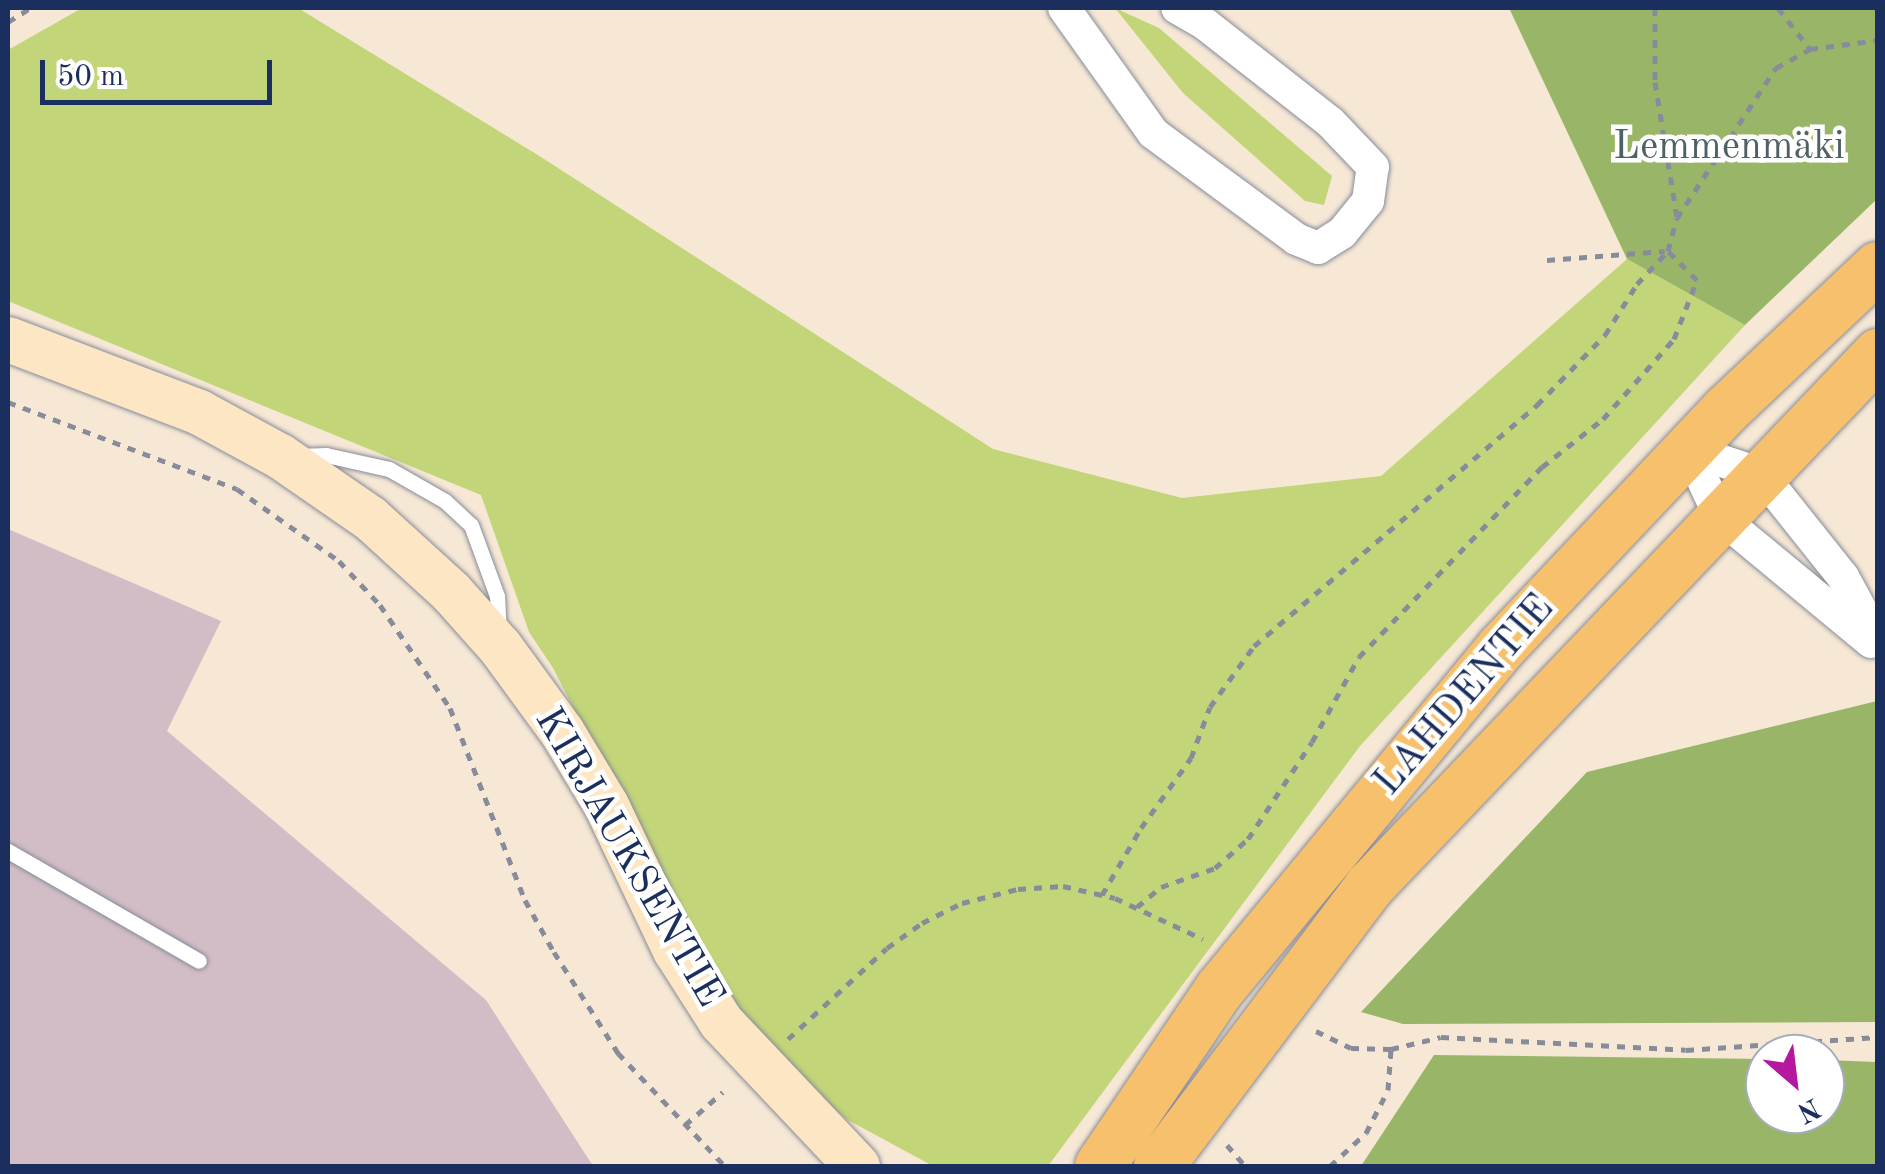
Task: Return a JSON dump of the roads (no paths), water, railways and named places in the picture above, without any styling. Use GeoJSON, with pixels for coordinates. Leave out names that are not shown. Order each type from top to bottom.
{"type":"FeatureCollection","features":[{"type":"Feature","properties":{"kind":"main road","name":"LAHDENTIE"},"geometry":{"type":"LineString","coordinates":[[1100,1166],[1220,989],[1501,648],[1689,450],[1878,267]]}},
{"type":"Feature","properties":{"kind":"main road","name":"LAHDENTIE"},"geometry":{"type":"LineString","coordinates":[[1159,1166],[1370,886],[1878,354]]}},
{"type":"Feature","properties":{"kind":"street"},"geometry":{"type":"LineString","coordinates":[[1064,8],[1153,133],[1296,239],[1318,248],[1342,233],[1368,201],[1373,167],[1330,122],[1205,24],[1177,8]]}},
{"type":"Feature","properties":{"kind":"street","name":"KIRJAUKSENTIE"},"geometry":{"type":"LineString","coordinates":[[8,338],[199,412],[280,456],[370,518],[451,592],[500,647],[562,732],[606,804],[675,950],[722,1022],[847,1156],[884,1166]]}},
{"type":"Feature","properties":{"kind":"street"},"geometry":{"type":"LineString","coordinates":[[1689,450],[1761,474],[1843,577],[1878,644]]}},
{"type":"Feature","properties":{"kind":"street"},"geometry":{"type":"LineString","coordinates":[[1689,450],[1720,517],[1878,644]]}},
{"type":"Feature","properties":{"kind":"lane"},"geometry":{"type":"LineString","coordinates":[[280,456],[326,456],[389,469],[444,501],[471,525],[497,596],[500,647]]}},
{"type":"Feature","properties":{"kind":"lane"},"geometry":{"type":"LineString","coordinates":[[8,852],[199,961]]}},
{"type":"Feature","properties":{"kind":"park label","name":"Lemmenmäki"},"geometry":{"type":"Point","coordinates":[1729,148]}}]}
